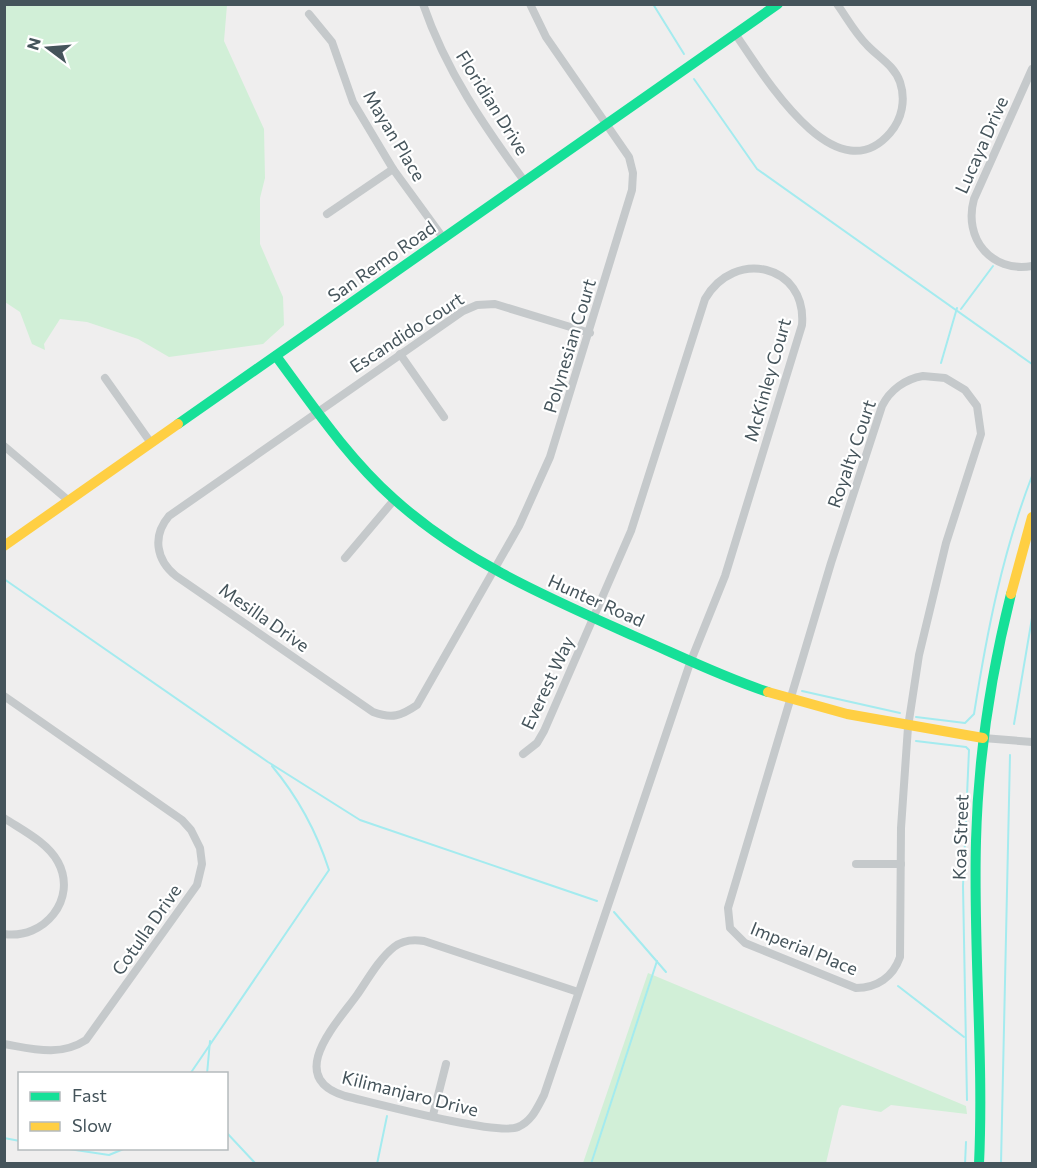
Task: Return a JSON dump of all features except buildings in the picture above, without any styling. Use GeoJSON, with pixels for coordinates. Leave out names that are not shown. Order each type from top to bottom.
{"type":"FeatureCollection","features":[{"type":"Feature","properties":{"kind":"street","name":"Floridian Drive"},"geometry":{"type":"LineString","coordinates":[[423,4],[448,67],[476,113],[525,183]]}},
{"type":"Feature","properties":{"kind":"street"},"geometry":{"type":"LineString","coordinates":[[530,4],[546,37],[607,125]]}},
{"type":"Feature","properties":{"kind":"street"},"geometry":{"type":"LineString","coordinates":[[736,34],[780,97],[809,129],[828,142],[843,148],[870,147],[887,136],[899,119],[903,100],[902,89],[895,73],[862,40],[837,4]]}},
{"type":"Feature","properties":{"kind":"street","name":"San Remo Road"},"geometry":{"type":"LineString","coordinates":[[4,546],[777,5]]}},
{"type":"Feature","properties":{"kind":"street","name":"Mayan Place"},"geometry":{"type":"LineString","coordinates":[[309,14],[332,42],[353,102],[393,169],[444,239]]}},
{"type":"Feature","properties":{"kind":"street","name":"Lucaya Drive"},"geometry":{"type":"LineString","coordinates":[[1032,69],[974,199],[970,213],[974,233],[985,253],[1008,265],[1032,266]]}},
{"type":"Feature","properties":{"kind":"street","name":"Polynesian Court"},"geometry":{"type":"LineString","coordinates":[[494,572],[519,526],[550,457],[630,200],[633,181],[629,157],[607,125]]}},
{"type":"Feature","properties":{"kind":"street"},"geometry":{"type":"LineString","coordinates":[[327,214],[393,169]]}},
{"type":"Feature","properties":{"kind":"street","name":"McKinley Court"},"geometry":{"type":"LineString","coordinates":[[594,618],[631,531],[705,299],[721,278],[736,270],[753,267],[773,273],[786,281],[795,293],[802,312],[802,325],[725,576],[690,663]]}},
{"type":"Feature","properties":{"kind":"street","name":"Escandido court"},"geometry":{"type":"LineString","coordinates":[[316,412],[456,315],[482,304],[495,304],[590,333]]}},
{"type":"Feature","properties":{"kind":"street"},"geometry":{"type":"LineString","coordinates":[[400,354],[444,417]]}},
{"type":"Feature","properties":{"kind":"street","name":"Hunter Road"},"geometry":{"type":"LineString","coordinates":[[276,356],[342,446],[394,500],[453,546],[494,572],[690,663],[791,700],[850,716],[983,738]]}},
{"type":"Feature","properties":{"kind":"street","name":"Royalty Court"},"geometry":{"type":"LineString","coordinates":[[791,700],[831,563],[882,406],[889,395],[906,381],[918,377],[939,377],[960,386],[973,399],[980,415],[981,434],[936,577],[919,656],[908,727]]}},
{"type":"Feature","properties":{"kind":"street"},"geometry":{"type":"LineString","coordinates":[[105,378],[151,444]]}},
{"type":"Feature","properties":{"kind":"street","name":"Mesilla Drive"},"geometry":{"type":"LineString","coordinates":[[316,412],[169,516],[161,527],[158,541],[161,560],[169,570],[353,699],[373,712],[388,717],[402,716],[417,705],[494,572]]}},
{"type":"Feature","properties":{"kind":"street"},"geometry":{"type":"LineString","coordinates":[[4,446],[69,501]]}},
{"type":"Feature","properties":{"kind":"street"},"geometry":{"type":"LineString","coordinates":[[345,558],[394,500]]}},
{"type":"Feature","properties":{"kind":"street","name":"Koa Street"},"geometry":{"type":"LineString","coordinates":[[979,1164],[982,1091],[976,841],[983,738],[1003,625],[1032,517]]}},
{"type":"Feature","properties":{"kind":"street","name":"Everest Way"},"geometry":{"type":"LineString","coordinates":[[523,754],[537,743],[594,618]]}},
{"type":"Feature","properties":{"kind":"street","name":"Kilimanjaro Drive"},"geometry":{"type":"LineString","coordinates":[[578,992],[424,941],[410,940],[394,947],[326,1038],[318,1053],[317,1072],[322,1083],[335,1093],[502,1130],[517,1128],[531,1119],[544,1095],[690,663]]}},
{"type":"Feature","properties":{"kind":"street","name":"Cotulla Drive"},"geometry":{"type":"LineString","coordinates":[[4,696],[182,820],[195,836],[202,864],[191,895],[86,1040],[73,1047],[55,1051],[4,1044]]}},
{"type":"Feature","properties":{"kind":"street","name":"Imperial Place"},"geometry":{"type":"LineString","coordinates":[[791,700],[729,901],[727,916],[734,934],[753,947],[847,986],[862,988],[874,985],[893,971],[900,957],[901,864],[908,727]]}},
{"type":"Feature","properties":{"kind":"street"},"geometry":{"type":"LineString","coordinates":[[983,738],[1032,742]]}},
{"type":"Feature","properties":{"kind":"street"},"geometry":{"type":"LineString","coordinates":[[4,818],[50,851],[58,862],[64,880],[62,898],[48,921],[26,933],[4,934]]}},
{"type":"Feature","properties":{"kind":"street"},"geometry":{"type":"LineString","coordinates":[[856,864],[901,864]]}},
{"type":"Feature","properties":{"kind":"street"},"geometry":{"type":"LineString","coordinates":[[434,1115],[446,1065]]}},
{"type":"Feature","properties":{"kind":"green space"},"geometry":{"type":"Polygon","coordinates":[[[4,5],[227,5],[224,41],[264,129],[265,178],[260,198],[260,244],[283,297],[284,325],[263,344],[169,357],[138,339],[87,322],[60,319],[44,344],[45,350],[32,344],[20,312],[5,302],[4,5]]]}},
{"type":"Feature","properties":{"kind":"green space"},"geometry":{"type":"Polygon","coordinates":[[[648,973],[966,1106],[967,1114],[891,1105],[881,1112],[842,1105],[839,1108],[826,1163],[583,1163],[648,973]]]}},
{"type":"Feature","properties":{"kind":"waterway"},"geometry":{"type":"LineString","coordinates":[[653,4],[684,54]]}},
{"type":"Feature","properties":{"kind":"waterway"},"geometry":{"type":"LineString","coordinates":[[694,79],[757,169],[1032,364]]}},
{"type":"Feature","properties":{"kind":"waterway"},"geometry":{"type":"LineString","coordinates":[[961,309],[993,266]]}},
{"type":"Feature","properties":{"kind":"waterway"},"geometry":{"type":"LineString","coordinates":[[941,363],[957,308]]}},
{"type":"Feature","properties":{"kind":"waterway"},"geometry":{"type":"LineString","coordinates":[[916,717],[965,723],[974,714],[984,653],[1004,564],[1032,476]]}},
{"type":"Feature","properties":{"kind":"waterway"},"geometry":{"type":"LineString","coordinates":[[4,579],[268,762],[360,820],[597,901]]}},
{"type":"Feature","properties":{"kind":"waterway"},"geometry":{"type":"LineString","coordinates":[[1014,724],[1032,618]]}},
{"type":"Feature","properties":{"kind":"waterway"},"geometry":{"type":"LineString","coordinates":[[802,691],[900,713]]}},
{"type":"Feature","properties":{"kind":"waterway"},"geometry":{"type":"LineString","coordinates":[[916,741],[966,747],[969,750],[963,886],[967,1100]]}},
{"type":"Feature","properties":{"kind":"waterway"},"geometry":{"type":"LineString","coordinates":[[1001,1164],[1010,755]]}},
{"type":"Feature","properties":{"kind":"waterway"},"geometry":{"type":"LineString","coordinates":[[191,1072],[329,870],[319,842],[305,815],[272,766]]}},
{"type":"Feature","properties":{"kind":"waterway"},"geometry":{"type":"LineString","coordinates":[[614,912],[666,972]]}},
{"type":"Feature","properties":{"kind":"waterway"},"geometry":{"type":"LineString","coordinates":[[591,1164],[657,961]]}},
{"type":"Feature","properties":{"kind":"waterway"},"geometry":{"type":"LineString","coordinates":[[898,986],[964,1037]]}},
{"type":"Feature","properties":{"kind":"waterway"},"geometry":{"type":"LineString","coordinates":[[207,1072],[210,1041]]}},
{"type":"Feature","properties":{"kind":"waterway"},"geometry":{"type":"LineString","coordinates":[[377,1164],[387,1116]]}},
{"type":"Feature","properties":{"kind":"waterway"},"geometry":{"type":"LineString","coordinates":[[228,1134],[256,1164]]}},
{"type":"Feature","properties":{"kind":"waterway"},"geometry":{"type":"LineString","coordinates":[[4,1138],[18,1141]]}},
{"type":"Feature","properties":{"kind":"waterway"},"geometry":{"type":"LineString","coordinates":[[965,1164],[966,1142]]}},
{"type":"Feature","properties":{"kind":"waterway"},"geometry":{"type":"LineString","coordinates":[[75,1150],[109,1155],[121,1150]]}},
{"type":"Feature","properties":{"kind":"traffic: fast"},"geometry":{"type":"LineString","coordinates":[[178,424],[778,4]]}},
{"type":"Feature","properties":{"kind":"traffic: fast"},"geometry":{"type":"LineString","coordinates":[[276,356],[361,466],[394,499],[449,542],[539,593],[717,673],[768,692]]}},
{"type":"Feature","properties":{"kind":"traffic: fast"},"geometry":{"type":"LineString","coordinates":[[979,1164],[980,1083],[975,881],[977,810],[987,716],[997,655],[1011,594]]}},
{"type":"Feature","properties":{"kind":"traffic: slow"},"geometry":{"type":"LineString","coordinates":[[4,546],[178,424]]}},
{"type":"Feature","properties":{"kind":"traffic: slow"},"geometry":{"type":"LineString","coordinates":[[1011,594],[1032,517]]}},
{"type":"Feature","properties":{"kind":"traffic: slow"},"geometry":{"type":"LineString","coordinates":[[768,692],[847,714],[983,738]]}}]}
